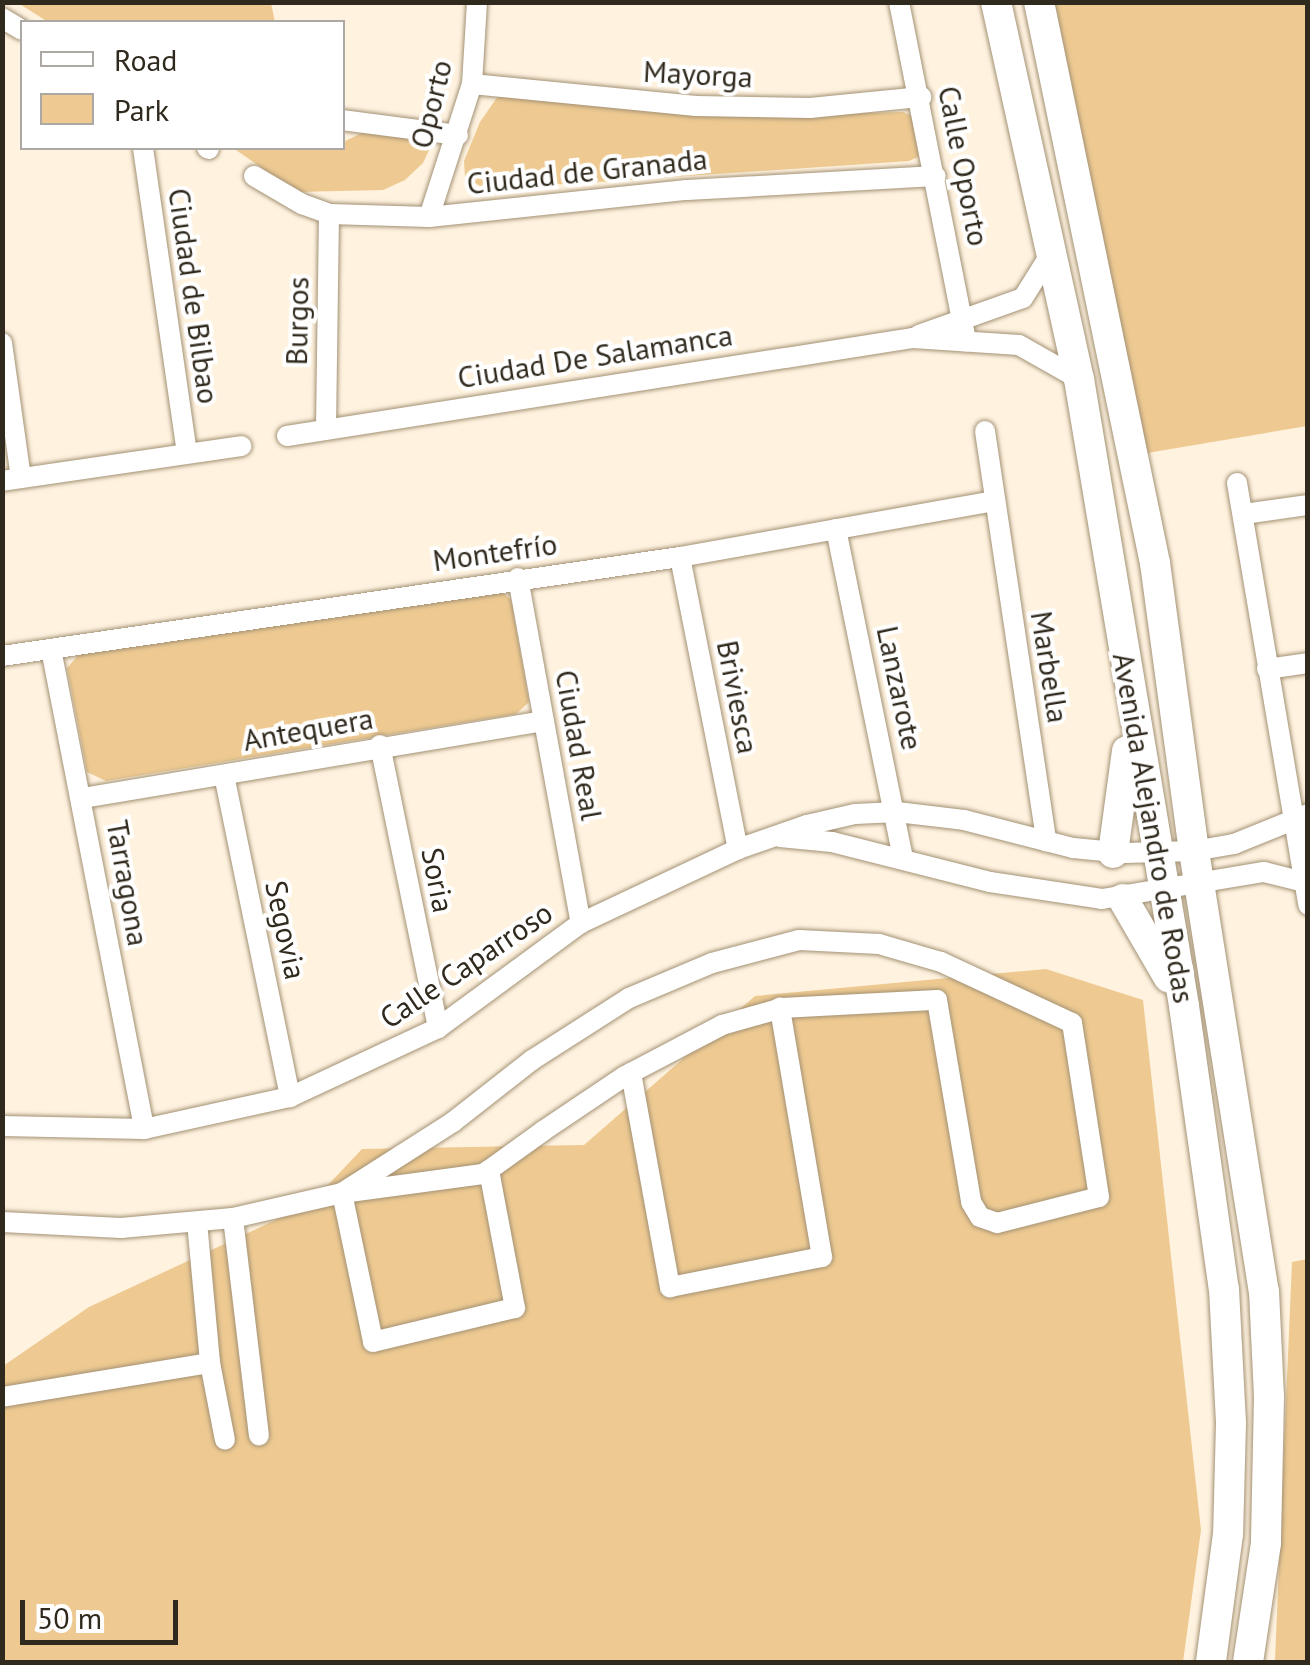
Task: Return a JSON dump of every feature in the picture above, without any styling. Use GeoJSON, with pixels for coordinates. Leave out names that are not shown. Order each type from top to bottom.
{"type":"FeatureCollection","features":[{"type":"Feature","properties":{"kind":"street","name":"Oporto"},"geometry":{"type":"LineString","coordinates":[[429,217],[472,84],[477,2]]}},
{"type":"Feature","properties":{"kind":"street","name":"Calle Oporto"},"geometry":{"type":"LineString","coordinates":[[899,2],[966,341]]}},
{"type":"Feature","properties":{"kind":"street","name":"Avenida Alejandro de Rodas"},"geometry":{"type":"LineString","coordinates":[[996,2],[1079,379],[1128,684],[1131,852],[1162,890],[1184,1006],[1224,1289],[1230,1404],[1228,1534],[1211,1662]]}},
{"type":"Feature","properties":{"kind":"street","name":"Avenida Alejandro de Rodas"},"geometry":{"type":"LineString","coordinates":[[1039,2],[1155,563],[1197,866],[1264,1291],[1270,1396],[1266,1543],[1248,1662]]}},
{"type":"Feature","properties":{"kind":"street","name":"Mayorga"},"geometry":{"type":"LineString","coordinates":[[472,84],[696,106],[810,108],[921,98]]}},
{"type":"Feature","properties":{"kind":"street"},"geometry":{"type":"LineString","coordinates":[[345,120],[458,134]]}},
{"type":"Feature","properties":{"kind":"street","name":"Ciudad de Bilbao"},"geometry":{"type":"LineString","coordinates":[[143,150],[187,452]]}},
{"type":"Feature","properties":{"kind":"street","name":"Ciudad de Granada"},"geometry":{"type":"LineString","coordinates":[[254,176],[302,204],[329,214],[429,217],[687,190],[936,176]]}},
{"type":"Feature","properties":{"kind":"street","name":"Burgos"},"geometry":{"type":"LineString","coordinates":[[326,428],[329,214]]}},
{"type":"Feature","properties":{"kind":"street","name":"Ciudad De Salamanca"},"geometry":{"type":"LineString","coordinates":[[913,338],[1023,298],[1050,255]]}},
{"type":"Feature","properties":{"kind":"street","name":"Ciudad De Salamanca"},"geometry":{"type":"LineString","coordinates":[[286,436],[913,338],[1019,344],[1079,379]]}},
{"type":"Feature","properties":{"kind":"street"},"geometry":{"type":"LineString","coordinates":[[2,343],[12,480],[241,446]]}},
{"type":"Feature","properties":{"kind":"street","name":"Marbella"},"geometry":{"type":"LineString","coordinates":[[986,431],[1046,841]]}},
{"type":"Feature","properties":{"kind":"street"},"geometry":{"type":"LineString","coordinates":[[1237,483],[1267,669],[1300,817],[1308,905]]}},
{"type":"Feature","properties":{"kind":"street","name":"Montefrío"},"geometry":{"type":"LineString","coordinates":[[2,656],[680,557],[995,502]]}},
{"type":"Feature","properties":{"kind":"street"},"geometry":{"type":"LineString","coordinates":[[1244,514],[1308,505]]}},
{"type":"Feature","properties":{"kind":"street","name":"Lanzarote"},"geometry":{"type":"LineString","coordinates":[[836,529],[903,859]]}},
{"type":"Feature","properties":{"kind":"street","name":"Briviesca"},"geometry":{"type":"LineString","coordinates":[[680,557],[738,848]]}},
{"type":"Feature","properties":{"kind":"street","name":"Ciudad Real"},"geometry":{"type":"LineString","coordinates":[[518,578],[582,923]]}},
{"type":"Feature","properties":{"kind":"street","name":"Tarragona"},"geometry":{"type":"LineString","coordinates":[[52,649],[144,1128]]}},
{"type":"Feature","properties":{"kind":"street"},"geometry":{"type":"LineString","coordinates":[[1267,669],[1308,662]]}},
{"type":"Feature","properties":{"kind":"street"},"geometry":{"type":"LineString","coordinates":[[1128,684],[1126,778],[1131,852]]}},
{"type":"Feature","properties":{"kind":"street","name":"Antequera"},"geometry":{"type":"LineString","coordinates":[[83,798],[544,720]]}},
{"type":"Feature","properties":{"kind":"street","name":"Soria"},"geometry":{"type":"LineString","coordinates":[[380,745],[438,1028]]}},
{"type":"Feature","properties":{"kind":"street","name":"Segovia"},"geometry":{"type":"LineString","coordinates":[[224,774],[290,1097]]}},
{"type":"Feature","properties":{"kind":"street","name":"Calle Caparroso"},"geometry":{"type":"LineString","coordinates":[[2,1126],[144,1128],[290,1097],[360,1068],[438,1028],[582,923],[738,848],[855,814],[896,812],[964,820],[1046,841],[1131,852],[1197,866]]}},
{"type":"Feature","properties":{"kind":"street"},"geometry":{"type":"LineString","coordinates":[[1197,866],[1234,844],[1300,817]]}},
{"type":"Feature","properties":{"kind":"street","name":"Calle Caparroso"},"geometry":{"type":"LineString","coordinates":[[777,837],[832,842],[990,882],[1102,900],[1162,890],[1197,866]]}},
{"type":"Feature","properties":{"kind":"street"},"geometry":{"type":"LineString","coordinates":[[1197,866],[1264,872],[1306,883]]}},
{"type":"Feature","properties":{"kind":"street"},"geometry":{"type":"LineString","coordinates":[[1124,898],[1184,1006]]}},
{"type":"Feature","properties":{"kind":"street"},"geometry":{"type":"LineString","coordinates":[[2,1222],[121,1228],[197,1222],[233,1218],[342,1193],[446,1181],[489,1170],[631,1072],[722,1025],[780,1008],[937,1000],[971,1202],[980,1217],[997,1223],[1099,1197],[1072,1023],[941,962],[879,944],[800,940],[712,963],[630,998],[532,1060],[453,1122],[342,1193]]}},
{"type":"Feature","properties":{"kind":"street"},"geometry":{"type":"LineString","coordinates":[[631,1072],[670,1287],[822,1257],[780,1008]]}},
{"type":"Feature","properties":{"kind":"street"},"geometry":{"type":"LineString","coordinates":[[342,1193],[373,1342],[514,1308],[489,1170]]}},
{"type":"Feature","properties":{"kind":"street"},"geometry":{"type":"LineString","coordinates":[[233,1218],[259,1435]]}},
{"type":"Feature","properties":{"kind":"street"},"geometry":{"type":"LineString","coordinates":[[197,1222],[210,1363],[225,1440]]}},
{"type":"Feature","properties":{"kind":"street"},"geometry":{"type":"LineString","coordinates":[[2,1397],[210,1363]]}},
{"type":"Feature","properties":{"kind":"green space"},"geometry":{"type":"Polygon","coordinates":[[[18,3],[271,3],[275,20],[45,20],[18,3]]]}},
{"type":"Feature","properties":{"kind":"green space"},"geometry":{"type":"Polygon","coordinates":[[[1055,3],[1307,3],[1307,426],[1147,453],[1055,3]]]}},
{"type":"Feature","properties":{"kind":"green space"},"geometry":{"type":"Polygon","coordinates":[[[498,96],[770,116],[903,112],[915,117],[920,156],[909,161],[569,184],[480,186],[465,177],[464,161],[480,122],[498,96]]]}},
{"type":"Feature","properties":{"kind":"green space"},"geometry":{"type":"Polygon","coordinates":[[[362,133],[426,136],[432,144],[423,163],[405,180],[383,190],[297,192],[236,150],[345,150],[345,141],[362,133]]]}},
{"type":"Feature","properties":{"kind":"green space"},"geometry":{"type":"Polygon","coordinates":[[[499,590],[511,599],[529,702],[516,714],[106,781],[87,772],[67,668],[82,651],[499,590]]]}},
{"type":"Feature","properties":{"kind":"green space"},"geometry":{"type":"Polygon","coordinates":[[[1046,969],[1143,1000],[1201,1530],[1183,1662],[3,1662],[3,1366],[89,1307],[310,1204],[362,1149],[584,1145],[755,996],[1046,969]]]}},
{"type":"Feature","properties":{"kind":"green space"},"geometry":{"type":"Polygon","coordinates":[[[1307,1259],[1307,1662],[1288,1662],[1275,1660],[1292,1262],[1307,1259]]]}}]}
